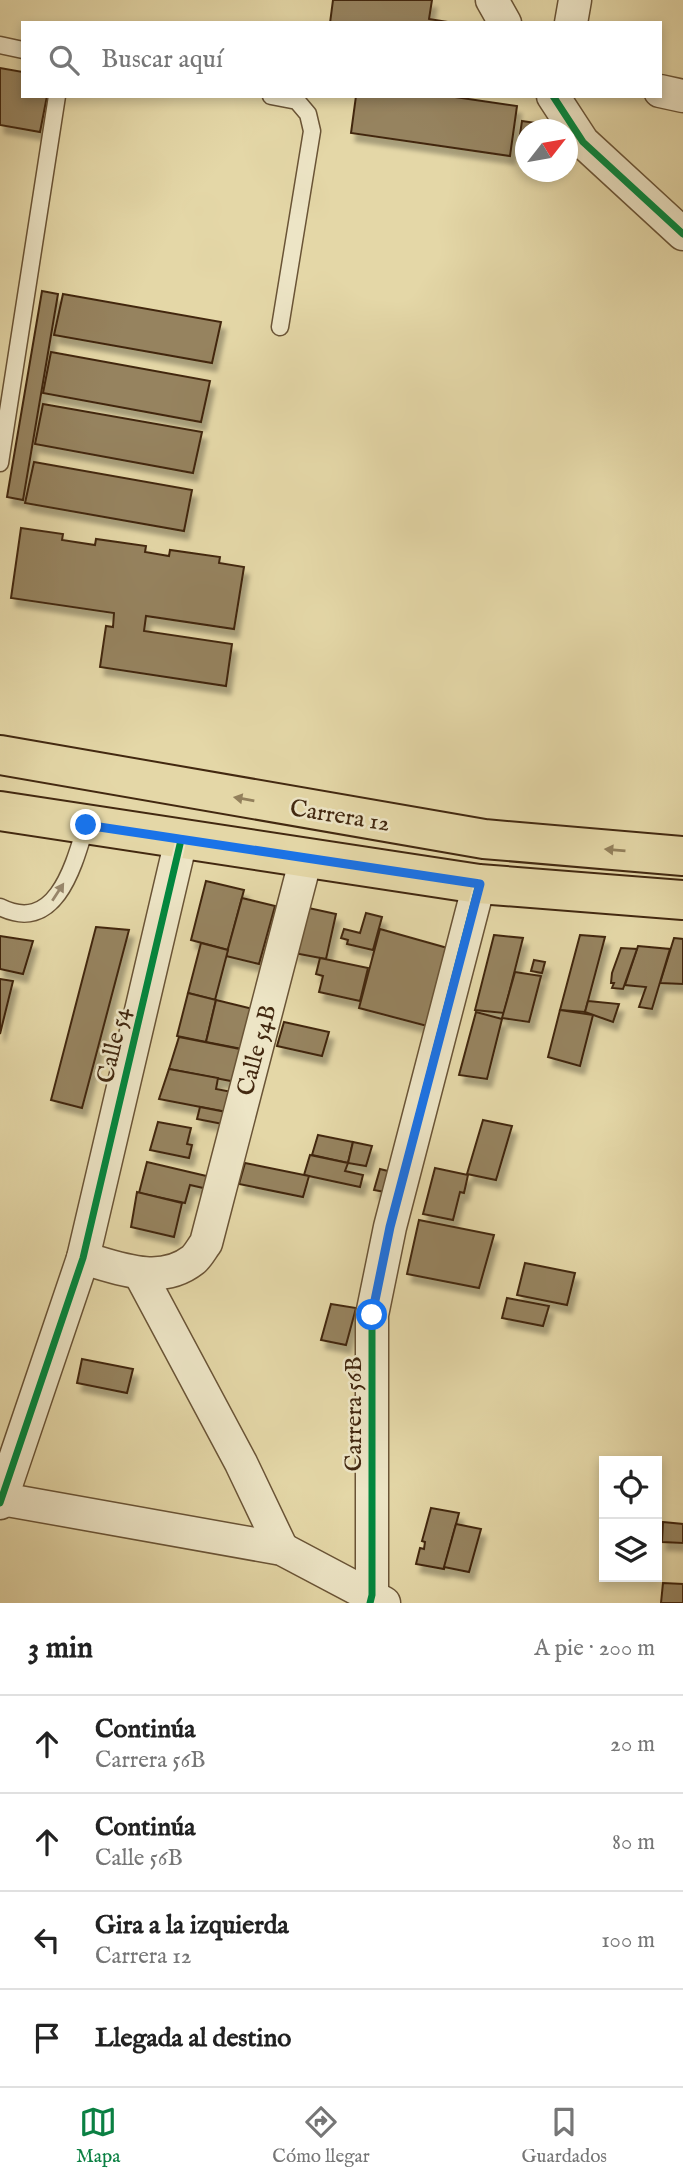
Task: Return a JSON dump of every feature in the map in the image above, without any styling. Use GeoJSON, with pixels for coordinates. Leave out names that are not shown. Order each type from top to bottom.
{"type":"FeatureCollection","features":[{"type":"Feature","properties":{"kind":"main road","name":"Carrera 12"},"geometry":{"type":"LineString","coordinates":[[0,755],[484,839],[683,856]]}},
{"type":"Feature","properties":{"kind":"main road","name":"Carrera 12"},"geometry":{"type":"LineString","coordinates":[[0,811],[480,884],[683,900]]}},
{"type":"Feature","properties":{"kind":"street"},"geometry":{"type":"LineString","coordinates":[[492,0],[504,21]]}},
{"type":"Feature","properties":{"kind":"street"},"geometry":{"type":"LineString","coordinates":[[571,21],[575,0]]}},
{"type":"Feature","properties":{"kind":"street"},"geometry":{"type":"LineString","coordinates":[[662,91],[683,96]]}},
{"type":"Feature","properties":{"kind":"street"},"geometry":{"type":"LineString","coordinates":[[553,98],[583,142],[683,234]]}},
{"type":"Feature","properties":{"kind":"street","name":"Calle 54"},"geometry":{"type":"LineString","coordinates":[[1,1501],[83,1258],[181,839]]}},
{"type":"Feature","properties":{"kind":"street","name":"Calle 54B"},"geometry":{"type":"LineString","coordinates":[[139,1274],[170,1272],[194,1260],[206,1242],[306,858]]}},
{"type":"Feature","properties":{"kind":"street","name":"Carrera 56B"},"geometry":{"type":"LineString","coordinates":[[375,1600],[372,1315],[390,1227],[480,884]]}},
{"type":"Feature","properties":{"kind":"street"},"geometry":{"type":"LineString","coordinates":[[83,1258],[139,1274],[241,1463],[282,1549]]}},
{"type":"Feature","properties":{"kind":"street"},"geometry":{"type":"LineString","coordinates":[[1,1501],[282,1549],[375,1600]]}},
{"type":"Feature","properties":{"kind":"lane"},"geometry":{"type":"LineString","coordinates":[[0,45],[21,50]]}},
{"type":"Feature","properties":{"kind":"lane"},"geometry":{"type":"LineString","coordinates":[[0,463],[57,98]]}},
{"type":"Feature","properties":{"kind":"lane"},"geometry":{"type":"LineString","coordinates":[[280,327],[312,131],[308,114],[297,101],[281,98]]}},
{"type":"Feature","properties":{"kind":"lane"},"geometry":{"type":"LineString","coordinates":[[0,906],[12,912],[37,912],[56,899],[86,825]]}},
{"type":"Feature","properties":{"kind":"building"},"geometry":{"type":"Polygon","coordinates":[[[333,0],[432,0],[429,19],[442,21],[330,21],[333,0]]]}},
{"type":"Feature","properties":{"kind":"building"},"geometry":{"type":"Polygon","coordinates":[[[0,68],[21,72],[21,98],[47,98],[40,132],[0,125],[0,68]]]}},
{"type":"Feature","properties":{"kind":"building"},"geometry":{"type":"Polygon","coordinates":[[[356,98],[462,98],[517,106],[510,156],[351,133],[356,98]]]}},
{"type":"Feature","properties":{"kind":"building"},"geometry":{"type":"Polygon","coordinates":[[[42,291],[58,294],[23,500],[7,497],[42,291]]]}},
{"type":"Feature","properties":{"kind":"building"},"geometry":{"type":"Polygon","coordinates":[[[63,294],[221,322],[212,363],[54,335],[63,294]]]}},
{"type":"Feature","properties":{"kind":"building"},"geometry":{"type":"Polygon","coordinates":[[[51,352],[210,381],[201,422],[43,393],[51,352]]]}},
{"type":"Feature","properties":{"kind":"building"},"geometry":{"type":"Polygon","coordinates":[[[43,404],[202,432],[193,473],[35,444],[43,404]]]}},
{"type":"Feature","properties":{"kind":"building"},"geometry":{"type":"Polygon","coordinates":[[[34,462],[192,490],[184,531],[25,503],[34,462]]]}},
{"type":"Feature","properties":{"kind":"building"},"geometry":{"type":"Polygon","coordinates":[[[21,528],[63,534],[62,540],[95,545],[96,539],[146,546],[145,552],[169,556],[170,550],[220,557],[219,563],[244,567],[234,629],[146,616],[144,631],[232,644],[226,686],[100,667],[106,626],[113,627],[114,613],[11,598],[21,528]]]}},
{"type":"Feature","properties":{"kind":"building"},"geometry":{"type":"Polygon","coordinates":[[[206,881],[244,890],[228,950],[191,940],[206,881]]]}},
{"type":"Feature","properties":{"kind":"building"},"geometry":{"type":"Polygon","coordinates":[[[242,898],[275,906],[259,964],[226,956],[242,898]]]}},
{"type":"Feature","properties":{"kind":"building"},"geometry":{"type":"Polygon","coordinates":[[[304,907],[336,914],[326,959],[294,953],[304,907]]]}},
{"type":"Feature","properties":{"kind":"building"},"geometry":{"type":"Polygon","coordinates":[[[366,913],[382,917],[373,950],[347,944],[348,940],[341,938],[344,929],[360,933],[366,913]]]}},
{"type":"Feature","properties":{"kind":"building"},"geometry":{"type":"Polygon","coordinates":[[[96,927],[129,930],[82,1108],[51,1100],[96,927]]]}},
{"type":"Feature","properties":{"kind":"building"},"geometry":{"type":"Polygon","coordinates":[[[380,929],[451,949],[431,1027],[359,1008],[380,929]]]}},
{"type":"Feature","properties":{"kind":"building"},"geometry":{"type":"Polygon","coordinates":[[[494,935],[523,938],[504,1013],[475,1010],[494,935]]]}},
{"type":"Feature","properties":{"kind":"building"},"geometry":{"type":"Polygon","coordinates":[[[580,935],[605,937],[585,1012],[560,1010],[580,935]]]}},
{"type":"Feature","properties":{"kind":"building"},"geometry":{"type":"Polygon","coordinates":[[[0,936],[33,941],[23,974],[0,969],[0,936]]]}},
{"type":"Feature","properties":{"kind":"building"},"geometry":{"type":"Polygon","coordinates":[[[674,938],[683,939],[683,984],[660,983],[674,938]]]}},
{"type":"Feature","properties":{"kind":"building"},"geometry":{"type":"Polygon","coordinates":[[[201,943],[228,950],[215,1000],[188,993],[201,943]]]}},
{"type":"Feature","properties":{"kind":"building"},"geometry":{"type":"Polygon","coordinates":[[[638,946],[670,949],[652,1009],[639,1007],[646,987],[625,985],[638,946]]]}},
{"type":"Feature","properties":{"kind":"building"},"geometry":{"type":"Polygon","coordinates":[[[621,948],[637,949],[623,989],[612,988],[614,983],[611,983],[621,948]]]}},
{"type":"Feature","properties":{"kind":"building"},"geometry":{"type":"Polygon","coordinates":[[[320,958],[368,968],[360,1001],[319,992],[323,976],[316,974],[320,958]]]}},
{"type":"Feature","properties":{"kind":"building"},"geometry":{"type":"Polygon","coordinates":[[[534,960],[545,962],[542,973],[531,971],[534,960]]]}},
{"type":"Feature","properties":{"kind":"building"},"geometry":{"type":"Polygon","coordinates":[[[515,972],[541,976],[529,1022],[502,1018],[515,972]]]}},
{"type":"Feature","properties":{"kind":"building"},"geometry":{"type":"Polygon","coordinates":[[[0,979],[13,981],[0,1034],[0,979]]]}},
{"type":"Feature","properties":{"kind":"building"},"geometry":{"type":"Polygon","coordinates":[[[188,993],[216,1000],[206,1042],[177,1036],[188,993]]]}},
{"type":"Feature","properties":{"kind":"building"},"geometry":{"type":"Polygon","coordinates":[[[216,1000],[257,1010],[247,1050],[206,1042],[216,1000]]]}},
{"type":"Feature","properties":{"kind":"building"},"geometry":{"type":"Polygon","coordinates":[[[588,1001],[619,1004],[613,1022],[585,1012],[588,1001]]]}},
{"type":"Feature","properties":{"kind":"building"},"geometry":{"type":"Polygon","coordinates":[[[560,1010],[593,1015],[580,1066],[548,1057],[560,1010]]]}},
{"type":"Feature","properties":{"kind":"building"},"geometry":{"type":"Polygon","coordinates":[[[476,1012],[502,1019],[487,1079],[459,1075],[476,1012]]]}},
{"type":"Feature","properties":{"kind":"building"},"geometry":{"type":"Polygon","coordinates":[[[284,1022],[329,1032],[322,1056],[277,1046],[284,1022]]]}},
{"type":"Feature","properties":{"kind":"building"},"geometry":{"type":"Polygon","coordinates":[[[179,1037],[245,1050],[236,1082],[169,1069],[179,1037]]]}},
{"type":"Feature","properties":{"kind":"building"},"geometry":{"type":"Polygon","coordinates":[[[169,1069],[218,1078],[216,1089],[232,1092],[227,1112],[159,1099],[169,1069]]]}},
{"type":"Feature","properties":{"kind":"building"},"geometry":{"type":"Polygon","coordinates":[[[200,1107],[231,1113],[228,1125],[197,1119],[200,1107]]]}},
{"type":"Feature","properties":{"kind":"building"},"geometry":{"type":"Polygon","coordinates":[[[483,1120],[512,1126],[496,1180],[467,1174],[483,1120]]]}},
{"type":"Feature","properties":{"kind":"building"},"geometry":{"type":"Polygon","coordinates":[[[158,1122],[191,1128],[187,1144],[192,1145],[189,1158],[150,1150],[158,1122]]]}},
{"type":"Feature","properties":{"kind":"building"},"geometry":{"type":"Polygon","coordinates":[[[318,1135],[353,1142],[348,1163],[312,1155],[318,1135]]]}},
{"type":"Feature","properties":{"kind":"building"},"geometry":{"type":"Polygon","coordinates":[[[353,1142],[372,1146],[366,1166],[348,1163],[353,1142]]]}},
{"type":"Feature","properties":{"kind":"building"},"geometry":{"type":"Polygon","coordinates":[[[310,1155],[348,1163],[345,1171],[363,1175],[360,1187],[304,1175],[310,1155]]]}},
{"type":"Feature","properties":{"kind":"building"},"geometry":{"type":"Polygon","coordinates":[[[147,1162],[215,1178],[212,1190],[190,1185],[185,1203],[139,1193],[147,1162]]]}},
{"type":"Feature","properties":{"kind":"building"},"geometry":{"type":"Polygon","coordinates":[[[245,1163],[309,1176],[303,1197],[239,1184],[245,1163]]]}},
{"type":"Feature","properties":{"kind":"building"},"geometry":{"type":"Polygon","coordinates":[[[435,1168],[468,1175],[464,1193],[460,1192],[453,1220],[423,1214],[435,1168]]]}},
{"type":"Feature","properties":{"kind":"building"},"geometry":{"type":"Polygon","coordinates":[[[380,1169],[396,1173],[390,1193],[374,1190],[380,1169]]]}},
{"type":"Feature","properties":{"kind":"building"},"geometry":{"type":"Polygon","coordinates":[[[137,1192],[182,1203],[174,1237],[131,1227],[137,1192]]]}},
{"type":"Feature","properties":{"kind":"building"},"geometry":{"type":"Polygon","coordinates":[[[419,1220],[494,1235],[479,1288],[407,1274],[419,1220]]]}},
{"type":"Feature","properties":{"kind":"building"},"geometry":{"type":"Polygon","coordinates":[[[525,1263],[575,1273],[567,1305],[517,1295],[525,1263]]]}},
{"type":"Feature","properties":{"kind":"building"},"geometry":{"type":"Polygon","coordinates":[[[507,1298],[549,1306],[543,1326],[502,1318],[507,1298]]]}},
{"type":"Feature","properties":{"kind":"building"},"geometry":{"type":"Polygon","coordinates":[[[331,1304],[356,1308],[346,1345],[321,1340],[331,1304]]]}},
{"type":"Feature","properties":{"kind":"building"},"geometry":{"type":"Polygon","coordinates":[[[82,1359],[133,1369],[127,1393],[77,1383],[82,1359]]]}},
{"type":"Feature","properties":{"kind":"building"},"geometry":{"type":"Polygon","coordinates":[[[431,1508],[459,1513],[444,1569],[416,1564],[420,1548],[424,1549],[425,1542],[422,1541],[431,1508]]]}},
{"type":"Feature","properties":{"kind":"building"},"geometry":{"type":"Polygon","coordinates":[[[663,1522],[683,1524],[683,1543],[662,1542],[663,1522]]]}},
{"type":"Feature","properties":{"kind":"building"},"geometry":{"type":"Polygon","coordinates":[[[456,1524],[481,1529],[469,1572],[444,1567],[456,1524]]]}},
{"type":"Feature","properties":{"kind":"building"},"geometry":{"type":"Polygon","coordinates":[[[663,1583],[683,1584],[683,1603],[661,1603],[663,1583]]]}},
{"type":"Feature","properties":{"kind":"cycle path"},"geometry":{"type":"LineString","coordinates":[[554,98],[583,142],[683,234]]}},
{"type":"Feature","properties":{"kind":"cycle path"},"geometry":{"type":"LineString","coordinates":[[0,1503],[83,1258],[181,840]]}},
{"type":"Feature","properties":{"kind":"cycle path"},"geometry":{"type":"LineString","coordinates":[[370,1603],[372,1315],[390,1227],[479,884]]}},
{"type":"Feature","properties":{"kind":"route"},"geometry":{"type":"LineString","coordinates":[[86,825],[480,884],[390,1227],[372,1315]]}}]}
